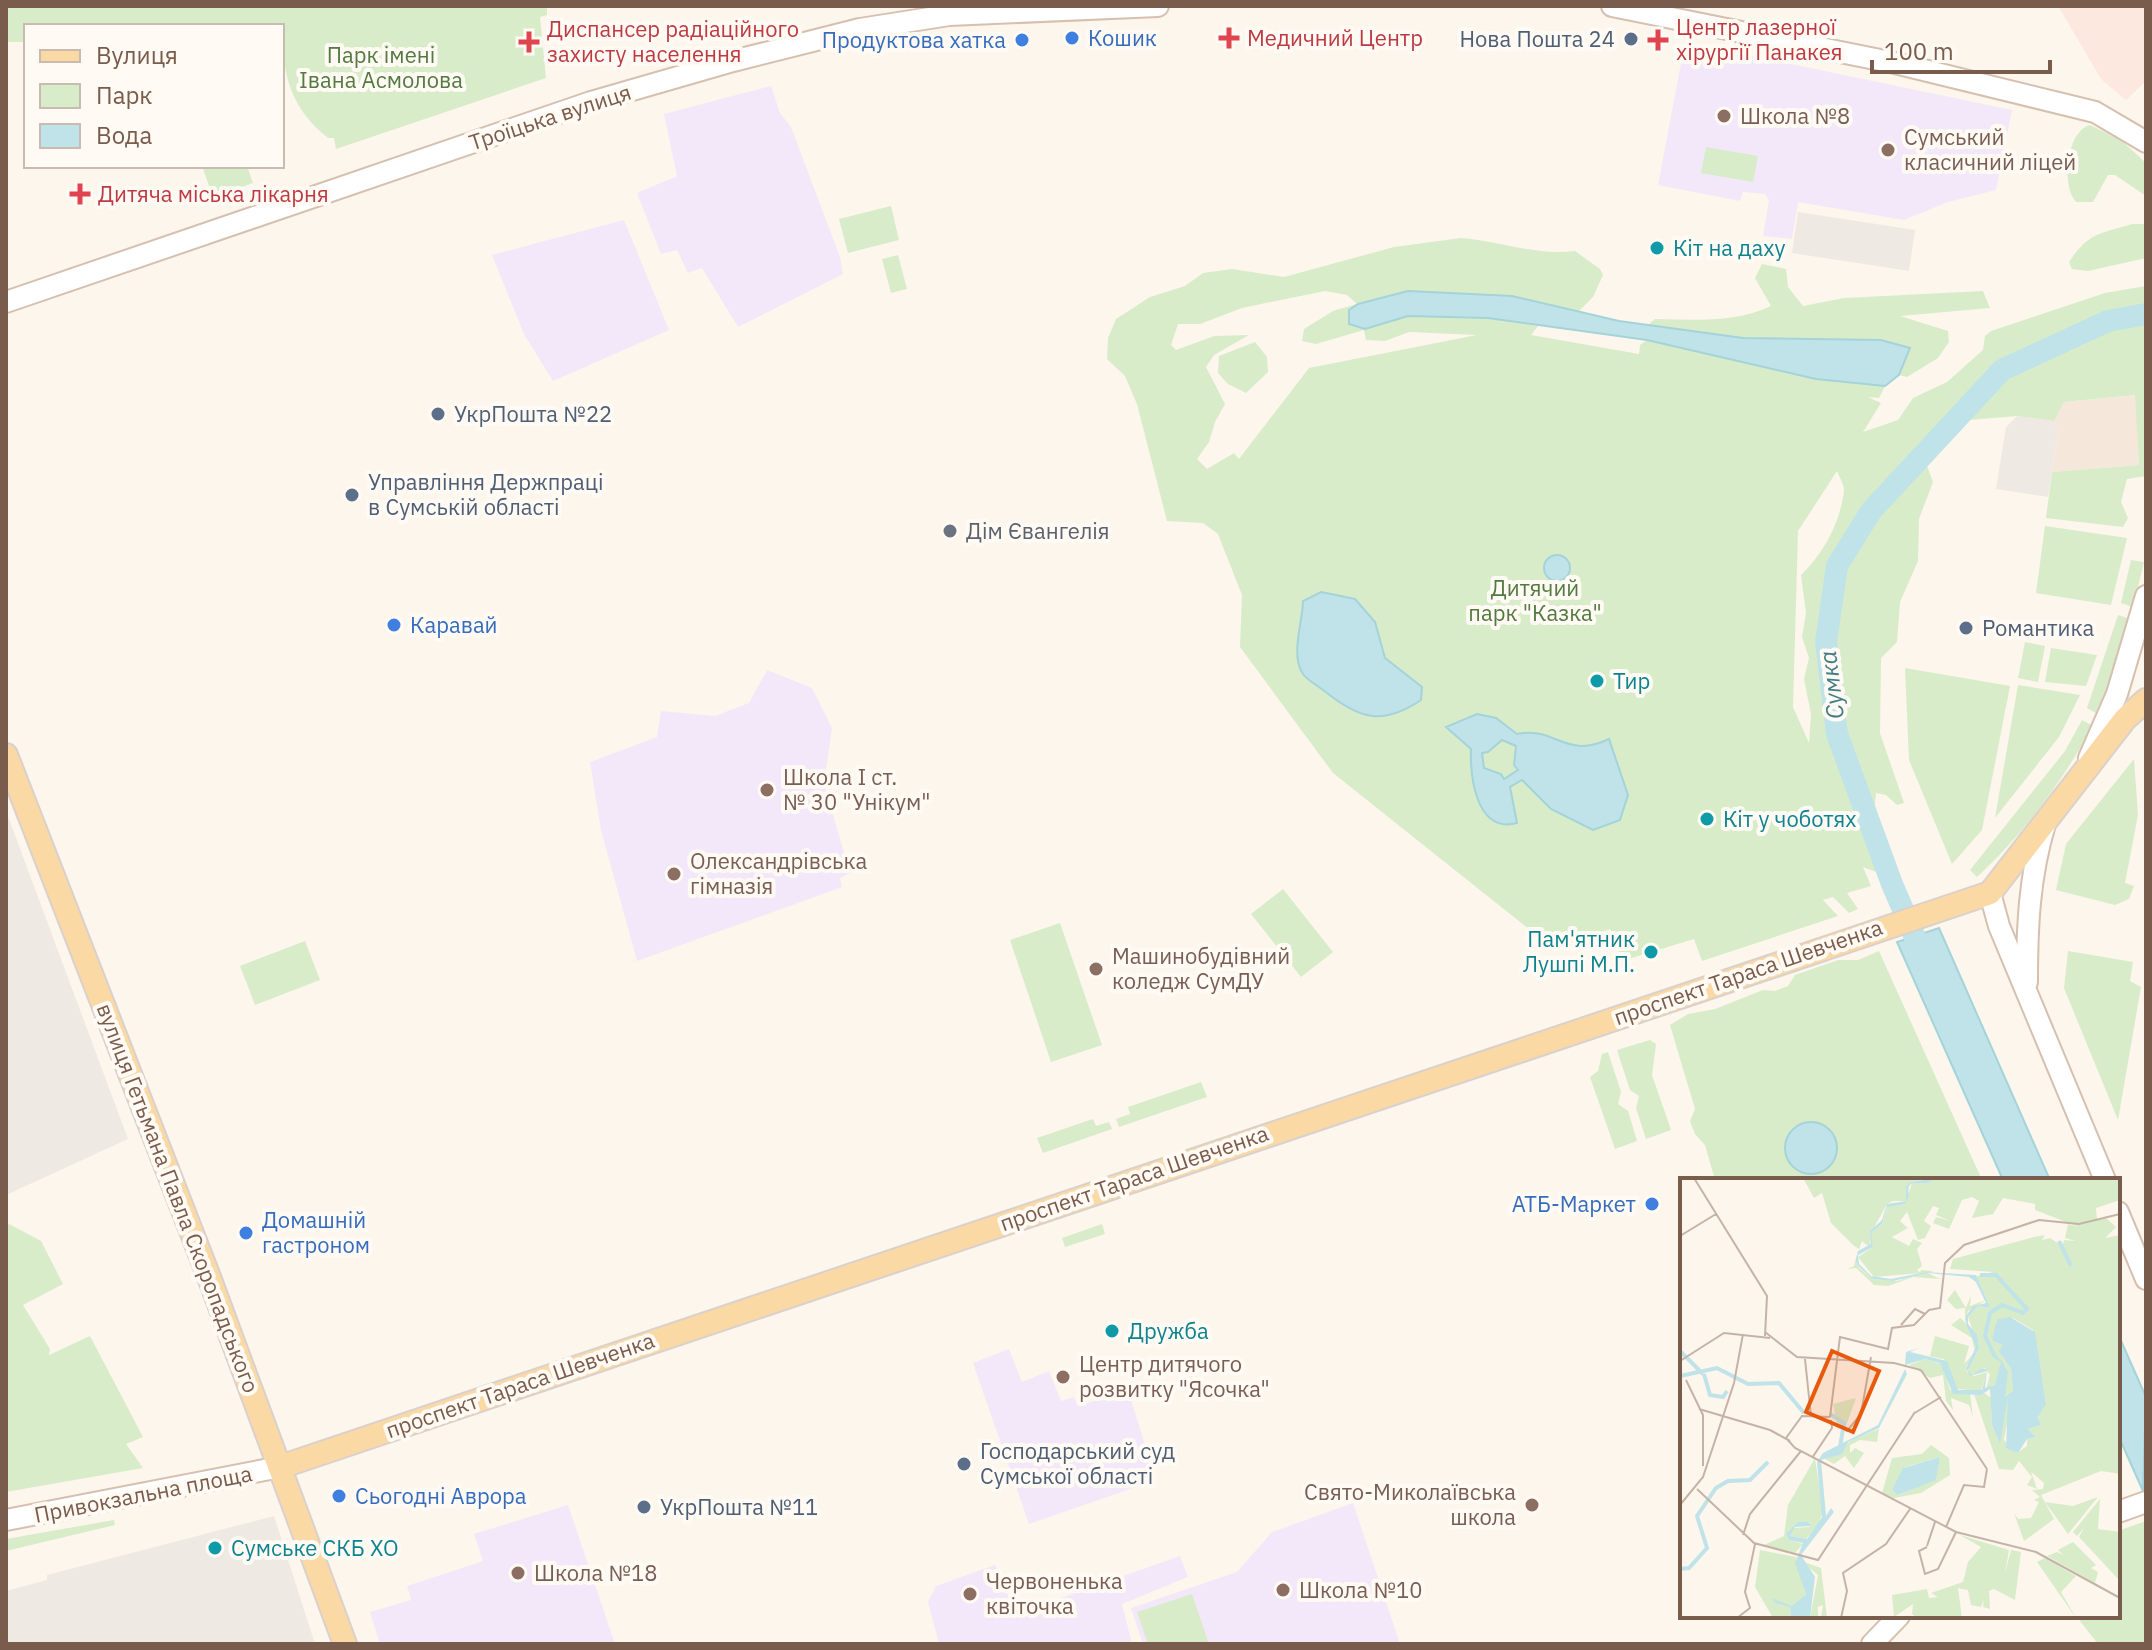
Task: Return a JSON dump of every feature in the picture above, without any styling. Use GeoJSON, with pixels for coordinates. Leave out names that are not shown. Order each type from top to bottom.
{"type":"FeatureCollection","features":[{"type":"Feature","properties":{"kind":"main road","name":"Троїцька вулиця"},"geometry":{"type":"LineString","coordinates":[[6,302],[591,102],[733,61],[860,29],[949,15],[1158,6]]}},
{"type":"Feature","properties":{"kind":"main road"},"geometry":{"type":"LineString","coordinates":[[1612,6],[1895,63],[2095,112],[2146,142]]}},
{"type":"Feature","properties":{"kind":"main road"},"geometry":{"type":"LineString","coordinates":[[2084,771],[2117,694],[2146,596]]}},
{"type":"Feature","properties":{"kind":"main road"},"geometry":{"type":"LineString","coordinates":[[2104,1178],[1999,926],[1990,893],[2125,719],[2146,700]]}},
{"type":"Feature","properties":{"kind":"main road","name":"вулиця Гетьмана Павла Скоропадського"},"geometry":{"type":"LineString","coordinates":[[6,755],[345,1644]]}},
{"type":"Feature","properties":{"kind":"main road"},"geometry":{"type":"LineString","coordinates":[[2027,994],[2029,904],[2034,859],[2046,820]]}},
{"type":"Feature","properties":{"kind":"main road","name":"проспект Тараса Шевченка"},"geometry":{"type":"LineString","coordinates":[[280,1467],[1877,928],[1990,893]]}},
{"type":"Feature","properties":{"kind":"main road"},"geometry":{"type":"LineString","coordinates":[[2120,1217],[2146,1279]]}},
{"type":"Feature","properties":{"kind":"main road","name":"Привокзальна площа"},"geometry":{"type":"LineString","coordinates":[[6,1520],[280,1467]]}},
{"type":"Feature","properties":{"kind":"main road"},"geometry":{"type":"LineString","coordinates":[[1872,1644],[1897,1618]]}},
{"type":"Feature","properties":{"kind":"shaded area"},"geometry":{"type":"Polygon","coordinates":[[[2058,6],[2146,6],[2146,81],[2126,100],[2101,79],[2058,6]]]}},
{"type":"Feature","properties":{"kind":"shaded area","name":"Сумський класичний ліцей"},"geometry":{"type":"Polygon","coordinates":[[[1685,42],[2012,110],[1996,190],[1948,202],[1904,220],[1798,202],[1792,239],[1763,236],[1769,200],[1765,194],[1743,192],[1740,201],[1658,185],[1685,42]]]}},
{"type":"Feature","properties":{"kind":"shaded area"},"geometry":{"type":"Polygon","coordinates":[[[771,86],[780,113],[791,127],[840,257],[843,274],[738,327],[702,268],[688,273],[677,250],[661,254],[637,193],[677,176],[664,114],[771,86]]]}},
{"type":"Feature","properties":{"kind":"shaded area"},"geometry":{"type":"Polygon","coordinates":[[[1798,212],[1915,230],[1909,271],[1792,253],[1798,212]]]}},
{"type":"Feature","properties":{"kind":"shaded area"},"geometry":{"type":"Polygon","coordinates":[[[624,220],[669,330],[553,381],[524,334],[492,255],[624,220]]]}},
{"type":"Feature","properties":{"kind":"shaded area"},"geometry":{"type":"Polygon","coordinates":[[[2136,395],[2139,465],[2052,472],[2058,432],[2054,421],[2064,402],[2136,395]]]}},
{"type":"Feature","properties":{"kind":"shaded area"},"geometry":{"type":"Polygon","coordinates":[[[2017,416],[2054,421],[2058,432],[2048,497],[1996,489],[2006,427],[2017,416]]]}},
{"type":"Feature","properties":{"kind":"shaded area"},"geometry":{"type":"Polygon","coordinates":[[[767,670],[812,688],[832,728],[824,784],[850,873],[840,878],[842,887],[637,961],[601,830],[590,762],[657,737],[661,711],[715,716],[749,703],[767,670]]]}},
{"type":"Feature","properties":{"kind":"shaded area"},"geometry":{"type":"Polygon","coordinates":[[[6,811],[128,1139],[6,1195],[6,811]]]}},
{"type":"Feature","properties":{"kind":"shaded area"},"geometry":{"type":"Polygon","coordinates":[[[1009,1349],[1022,1382],[1049,1371],[1061,1401],[1074,1397],[1078,1406],[1128,1390],[1156,1480],[1029,1524],[973,1363],[1009,1349]]]}},
{"type":"Feature","properties":{"kind":"shaded area","name":"Школа №10"},"geometry":{"type":"Polygon","coordinates":[[[1353,1503],[1400,1644],[1143,1644],[1131,1608],[1237,1572],[1272,1532],[1353,1503]]]}},
{"type":"Feature","properties":{"kind":"shaded area","name":"Школа №18"},"geometry":{"type":"Polygon","coordinates":[[[568,1505],[615,1644],[380,1644],[370,1612],[411,1600],[407,1586],[483,1561],[474,1534],[568,1505]]]}},
{"type":"Feature","properties":{"kind":"shaded area"},"geometry":{"type":"Polygon","coordinates":[[[274,1516],[315,1644],[6,1644],[6,1591],[47,1580],[47,1575],[274,1516]]]}},
{"type":"Feature","properties":{"kind":"shaded area","name":"Червоненька квіточка"},"geometry":{"type":"Polygon","coordinates":[[[1180,1556],[1188,1577],[1122,1604],[1132,1644],[939,1644],[928,1602],[936,1586],[995,1565],[1016,1614],[1180,1556]]]}},
{"type":"Feature","properties":{"kind":"green space","name":"Парк імені Івана Асмолова"},"geometry":{"type":"Polygon","coordinates":[[[6,6],[547,6],[547,15],[540,17],[546,78],[336,149],[334,138],[328,138],[315,127],[291,88],[284,59],[284,24],[24,24],[24,42],[6,42],[6,6]]]}},
{"type":"Feature","properties":{"kind":"green space"},"geometry":{"type":"Polygon","coordinates":[[[2090,125],[2121,140],[2146,163],[2146,196],[2115,175],[2108,175],[2093,202],[2076,202],[2068,184],[2068,160],[2076,138],[2090,125]]]}},
{"type":"Feature","properties":{"kind":"green space"},"geometry":{"type":"Polygon","coordinates":[[[1706,147],[1758,156],[1753,182],[1701,173],[1706,147]]]}},
{"type":"Feature","properties":{"kind":"green space"},"geometry":{"type":"Polygon","coordinates":[[[203,168],[248,168],[253,183],[213,197],[203,168]]]}},
{"type":"Feature","properties":{"kind":"green space"},"geometry":{"type":"Polygon","coordinates":[[[891,206],[899,240],[848,253],[839,219],[891,206]]]}},
{"type":"Feature","properties":{"kind":"green space"},"geometry":{"type":"Polygon","coordinates":[[[2132,224],[2146,224],[2146,258],[2088,271],[2072,269],[2069,262],[2089,239],[2132,224]]]}},
{"type":"Feature","properties":{"kind":"green space","name":"Дитячий парк \"Казка\""},"geometry":{"type":"Polygon","coordinates":[[[1461,238],[1546,252],[1575,251],[1600,269],[1603,275],[1593,297],[1578,312],[1512,296],[1408,291],[1365,329],[1408,316],[1488,318],[1538,326],[1531,335],[1639,354],[1640,345],[1647,340],[1816,379],[1885,386],[1879,398],[1868,397],[1881,403],[1863,432],[1898,420],[1913,398],[1947,382],[1983,350],[1985,336],[1991,331],[2105,293],[2146,286],[2146,476],[2127,479],[2121,502],[2128,518],[2123,527],[2046,518],[2052,472],[2139,465],[2135,395],[2064,402],[2054,421],[2017,416],[1946,422],[1926,447],[1926,463],[1933,482],[1919,519],[1918,561],[1900,602],[1897,642],[1881,658],[1880,733],[1904,803],[1897,805],[1886,795],[1876,793],[1872,837],[1882,868],[1881,874],[1863,867],[1871,886],[1847,893],[1858,909],[1849,913],[1833,897],[1823,900],[1838,916],[1702,961],[1694,939],[1622,961],[1610,929],[1554,949],[1333,773],[1240,647],[1242,595],[1218,534],[1203,523],[1167,521],[1137,404],[1125,376],[1107,359],[1108,338],[1116,319],[1150,297],[1185,286],[1203,273],[1232,269],[1284,277],[1394,247],[1461,238]],[[1325,291],[1242,308],[1200,324],[1178,324],[1171,345],[1176,350],[1214,336],[1249,335],[1214,355],[1206,367],[1225,404],[1209,442],[1197,459],[1207,469],[1234,453],[1239,459],[1309,368],[1477,335],[1409,332],[1385,341],[1366,340],[1364,330],[1316,344],[1302,341],[1304,329],[1333,311],[1357,304],[1347,295],[1325,291]],[[1837,471],[1798,531],[1793,707],[1809,743],[1811,714],[1804,679],[1809,658],[1802,637],[1806,613],[1801,575],[1824,547],[1835,525],[1844,490],[1837,471]]]}},
{"type":"Feature","properties":{"kind":"green space"},"geometry":{"type":"Polygon","coordinates":[[[898,255],[907,289],[891,293],[882,259],[898,255]]]}},
{"type":"Feature","properties":{"kind":"green space"},"geometry":{"type":"Polygon","coordinates":[[[1762,264],[1786,269],[1788,287],[1803,306],[1844,298],[1983,291],[1990,308],[1900,316],[1948,331],[1949,342],[1938,358],[1907,377],[1899,375],[1910,348],[1881,340],[1743,338],[1647,326],[1655,319],[1729,318],[1771,306],[1755,278],[1762,264]]]}},
{"type":"Feature","properties":{"kind":"green space"},"geometry":{"type":"Polygon","coordinates":[[[1255,342],[1267,357],[1268,372],[1246,393],[1228,384],[1218,373],[1219,356],[1255,342]]]}},
{"type":"Feature","properties":{"kind":"green space"},"geometry":{"type":"Polygon","coordinates":[[[2045,526],[2127,538],[2111,605],[2036,593],[2045,526]]]}},
{"type":"Feature","properties":{"kind":"green space"},"geometry":{"type":"Polygon","coordinates":[[[2131,560],[2144,562],[2133,607],[2121,603],[2131,560]]]}},
{"type":"Feature","properties":{"kind":"green space"},"geometry":{"type":"Polygon","coordinates":[[[2118,615],[2130,619],[2124,648],[2099,715],[2087,708],[2118,615]]]}},
{"type":"Feature","properties":{"kind":"green space"},"geometry":{"type":"Polygon","coordinates":[[[2025,642],[2045,646],[2038,682],[2018,678],[2025,642]]]}},
{"type":"Feature","properties":{"kind":"green space"},"geometry":{"type":"Polygon","coordinates":[[[2051,648],[2097,655],[2086,686],[2045,682],[2051,648]]]}},
{"type":"Feature","properties":{"kind":"green space"},"geometry":{"type":"Polygon","coordinates":[[[1905,668],[2010,686],[1982,830],[1952,864],[1909,760],[1905,668]]]}},
{"type":"Feature","properties":{"kind":"green space"},"geometry":{"type":"Polygon","coordinates":[[[2018,685],[2080,695],[2059,737],[1995,818],[2018,685]]]}},
{"type":"Feature","properties":{"kind":"green space"},"geometry":{"type":"Polygon","coordinates":[[[2082,720],[2093,726],[2069,766],[2026,825],[1977,877],[1970,870],[2065,751],[2082,720]]]}},
{"type":"Feature","properties":{"kind":"green space"},"geometry":{"type":"Polygon","coordinates":[[[2134,759],[2138,815],[2125,883],[2134,886],[2129,899],[2115,905],[2056,890],[2066,844],[2134,759]]]}},
{"type":"Feature","properties":{"kind":"green space"},"geometry":{"type":"Polygon","coordinates":[[[1283,889],[1333,952],[1301,977],[1251,914],[1283,889]]]}},
{"type":"Feature","properties":{"kind":"green space"},"geometry":{"type":"Polygon","coordinates":[[[1060,923],[1102,1045],[1051,1062],[1010,940],[1060,923]]]}},
{"type":"Feature","properties":{"kind":"green space"},"geometry":{"type":"Polygon","coordinates":[[[305,941],[320,980],[255,1005],[240,966],[305,941]]]}},
{"type":"Feature","properties":{"kind":"green space"},"geometry":{"type":"Polygon","coordinates":[[[1879,951],[1981,1178],[1714,1178],[1705,1145],[1695,1134],[1690,1121],[1695,1109],[1670,1025],[1688,1014],[1715,1009],[1763,990],[1775,991],[1788,986],[1795,975],[1838,960],[1858,960],[1879,951]]]}},
{"type":"Feature","properties":{"kind":"green space"},"geometry":{"type":"Polygon","coordinates":[[[2068,951],[2133,962],[2130,981],[2141,987],[2118,1120],[2064,988],[2068,951]]]}},
{"type":"Feature","properties":{"kind":"green space"},"geometry":{"type":"Polygon","coordinates":[[[1650,1040],[1656,1044],[1652,1075],[1671,1130],[1646,1139],[1636,1108],[1639,1096],[1630,1090],[1617,1050],[1650,1040]]]}},
{"type":"Feature","properties":{"kind":"green space"},"geometry":{"type":"Polygon","coordinates":[[[1608,1052],[1621,1092],[1618,1104],[1628,1111],[1637,1141],[1615,1149],[1590,1077],[1598,1071],[1602,1054],[1608,1052]]]}},
{"type":"Feature","properties":{"kind":"green space"},"geometry":{"type":"Polygon","coordinates":[[[1201,1082],[1207,1097],[1119,1127],[1116,1119],[1130,1114],[1128,1107],[1201,1082]]]}},
{"type":"Feature","properties":{"kind":"green space"},"geometry":{"type":"Polygon","coordinates":[[[1093,1119],[1096,1126],[1109,1122],[1112,1129],[1043,1153],[1037,1138],[1093,1119]]]}},
{"type":"Feature","properties":{"kind":"green space"},"geometry":{"type":"Polygon","coordinates":[[[9,1224],[41,1241],[63,1284],[23,1305],[50,1349],[49,1355],[90,1336],[143,1437],[126,1444],[143,1468],[6,1492],[6,1226],[9,1224]]]}},
{"type":"Feature","properties":{"kind":"green space"},"geometry":{"type":"Polygon","coordinates":[[[1102,1224],[1105,1234],[1065,1247],[1062,1238],[1102,1224]]]}},
{"type":"Feature","properties":{"kind":"green space"},"geometry":{"type":"Polygon","coordinates":[[[114,1520],[115,1525],[6,1551],[6,1539],[114,1520]]]}},
{"type":"Feature","properties":{"kind":"green space"},"geometry":{"type":"Polygon","coordinates":[[[2146,1521],[2146,1644],[2098,1644],[2078,1618],[2120,1618],[2120,1530],[2146,1521]]]}},
{"type":"Feature","properties":{"kind":"green space"},"geometry":{"type":"Polygon","coordinates":[[[1192,1594],[1209,1644],[1148,1644],[1137,1612],[1192,1594]]]}},
{"type":"Feature","properties":{"kind":"water"},"geometry":{"type":"Polygon","coordinates":[[[1408,291],[1512,296],[1619,321],[1743,338],[1881,340],[1910,348],[1899,375],[1885,386],[1816,379],[1647,340],[1488,318],[1408,316],[1365,329],[1349,324],[1349,310],[1358,304],[1408,291]]]}},
{"type":"Feature","properties":{"kind":"water"},"geometry":{"type":"Polygon","coordinates":[[[1557,555],[1566,559],[1570,568],[1566,577],[1557,581],[1548,577],[1544,568],[1548,559],[1557,555]]]}},
{"type":"Feature","properties":{"kind":"water"},"geometry":{"type":"Polygon","coordinates":[[[1321,592],[1355,599],[1375,622],[1385,658],[1422,687],[1421,700],[1384,716],[1362,714],[1339,702],[1305,677],[1298,657],[1303,601],[1321,592]]]}},
{"type":"Feature","properties":{"kind":"water"},"geometry":{"type":"Polygon","coordinates":[[[1477,714],[1496,718],[1517,734],[1542,734],[1571,745],[1582,746],[1609,739],[1628,795],[1620,820],[1593,830],[1551,809],[1522,780],[1510,787],[1517,823],[1503,824],[1492,820],[1484,812],[1474,787],[1471,749],[1446,727],[1477,714]],[[1502,740],[1488,752],[1482,753],[1484,768],[1501,774],[1504,779],[1518,770],[1514,765],[1516,746],[1502,740]]]}},
{"type":"Feature","properties":{"kind":"water"},"geometry":{"type":"Polygon","coordinates":[[[1939,928],[2049,1178],[2002,1178],[1897,942],[1939,928]]]}},
{"type":"Feature","properties":{"kind":"water"},"geometry":{"type":"Polygon","coordinates":[[[1811,1122],[1829,1130],[1837,1148],[1829,1166],[1811,1174],[1793,1166],[1785,1148],[1793,1130],[1811,1122]]]}},
{"type":"Feature","properties":{"kind":"water"},"geometry":{"type":"Polygon","coordinates":[[[2120,1338],[2146,1397],[2143,1491],[2120,1439],[2120,1338]]]}},
{"type":"Feature","properties":{"kind":"waterway","name":"Сумка"},"geometry":{"type":"LineString","coordinates":[[1926,963],[1892,884],[1837,734],[1826,642],[1837,566],[1871,511],[2002,370],[2108,321],[2146,314]]}},
{"type":"Feature","properties":{"kind":"place","name":"Кошик"},"geometry":{"type":"Point","coordinates":[1072,38]}},
{"type":"Feature","properties":{"kind":"place","name":"Медичний Центр"},"geometry":{"type":"Point","coordinates":[1229,38]}},
{"type":"Feature","properties":{"kind":"place","name":"Нова Пошта 24"},"geometry":{"type":"Point","coordinates":[1631,39]}},
{"type":"Feature","properties":{"kind":"place","name":"Продуктова хатка"},"geometry":{"type":"Point","coordinates":[1022,40]}},
{"type":"Feature","properties":{"kind":"place","name":"Центр лазерної хірургії Панакея"},"geometry":{"type":"Point","coordinates":[1658,40]}},
{"type":"Feature","properties":{"kind":"place","name":"Диспансер радіаційного захисту населення"},"geometry":{"type":"Point","coordinates":[529,42]}},
{"type":"Feature","properties":{"kind":"place","name":"Школа №8"},"geometry":{"type":"Point","coordinates":[1724,116]}},
{"type":"Feature","properties":{"kind":"place","name":"Сумський класичний ліцей"},"geometry":{"type":"Point","coordinates":[1888,150]}},
{"type":"Feature","properties":{"kind":"place","name":"Дитяча міська лікарня"},"geometry":{"type":"Point","coordinates":[80,194]}},
{"type":"Feature","properties":{"kind":"place","name":"Кіт на даху"},"geometry":{"type":"Point","coordinates":[1657,248]}},
{"type":"Feature","properties":{"kind":"place","name":"УкрПошта №22"},"geometry":{"type":"Point","coordinates":[438,414]}},
{"type":"Feature","properties":{"kind":"place","name":"Управління Держпраці в Сумській області"},"geometry":{"type":"Point","coordinates":[352,495]}},
{"type":"Feature","properties":{"kind":"place","name":"Дім Євангелія"},"geometry":{"type":"Point","coordinates":[950,531]}},
{"type":"Feature","properties":{"kind":"place","name":"Каравай"},"geometry":{"type":"Point","coordinates":[394,625]}},
{"type":"Feature","properties":{"kind":"place","name":"Романтика"},"geometry":{"type":"Point","coordinates":[1966,628]}},
{"type":"Feature","properties":{"kind":"place","name":"Тир"},"geometry":{"type":"Point","coordinates":[1597,681]}},
{"type":"Feature","properties":{"kind":"place","name":"Школа І ст. № 30 \"Унікум\""},"geometry":{"type":"Point","coordinates":[767,790]}},
{"type":"Feature","properties":{"kind":"place","name":"Кіт у чоботях"},"geometry":{"type":"Point","coordinates":[1707,819]}},
{"type":"Feature","properties":{"kind":"place","name":"Олександрівська гімназія"},"geometry":{"type":"Point","coordinates":[674,874]}},
{"type":"Feature","properties":{"kind":"place","name":"Пам'ятник Лушпі М.П."},"geometry":{"type":"Point","coordinates":[1651,952]}},
{"type":"Feature","properties":{"kind":"place","name":"Машинобудівний коледж СумДУ"},"geometry":{"type":"Point","coordinates":[1096,969]}},
{"type":"Feature","properties":{"kind":"place","name":"АТБ-Маркет"},"geometry":{"type":"Point","coordinates":[1652,1204]}},
{"type":"Feature","properties":{"kind":"place","name":"Домашній гастроном"},"geometry":{"type":"Point","coordinates":[246,1233]}},
{"type":"Feature","properties":{"kind":"place","name":"Дружба"},"geometry":{"type":"Point","coordinates":[1112,1331]}},
{"type":"Feature","properties":{"kind":"place","name":"Центр дитячого розвитку \"Ясочка\""},"geometry":{"type":"Point","coordinates":[1063,1377]}},
{"type":"Feature","properties":{"kind":"place","name":"Господарський суд Сумської області"},"geometry":{"type":"Point","coordinates":[964,1464]}},
{"type":"Feature","properties":{"kind":"place","name":"Сьогодні Аврора"},"geometry":{"type":"Point","coordinates":[339,1496]}},
{"type":"Feature","properties":{"kind":"place","name":"Свято-Миколаївська школа"},"geometry":{"type":"Point","coordinates":[1532,1505]}},
{"type":"Feature","properties":{"kind":"place","name":"УкрПошта №11"},"geometry":{"type":"Point","coordinates":[644,1507]}},
{"type":"Feature","properties":{"kind":"place","name":"Сумське СКБ ХО"},"geometry":{"type":"Point","coordinates":[215,1548]}},
{"type":"Feature","properties":{"kind":"place","name":"Школа №18"},"geometry":{"type":"Point","coordinates":[518,1573]}},
{"type":"Feature","properties":{"kind":"place","name":"Школа №10"},"geometry":{"type":"Point","coordinates":[1283,1590]}},
{"type":"Feature","properties":{"kind":"place","name":"Червоненька квіточка"},"geometry":{"type":"Point","coordinates":[970,1594]}}]}
